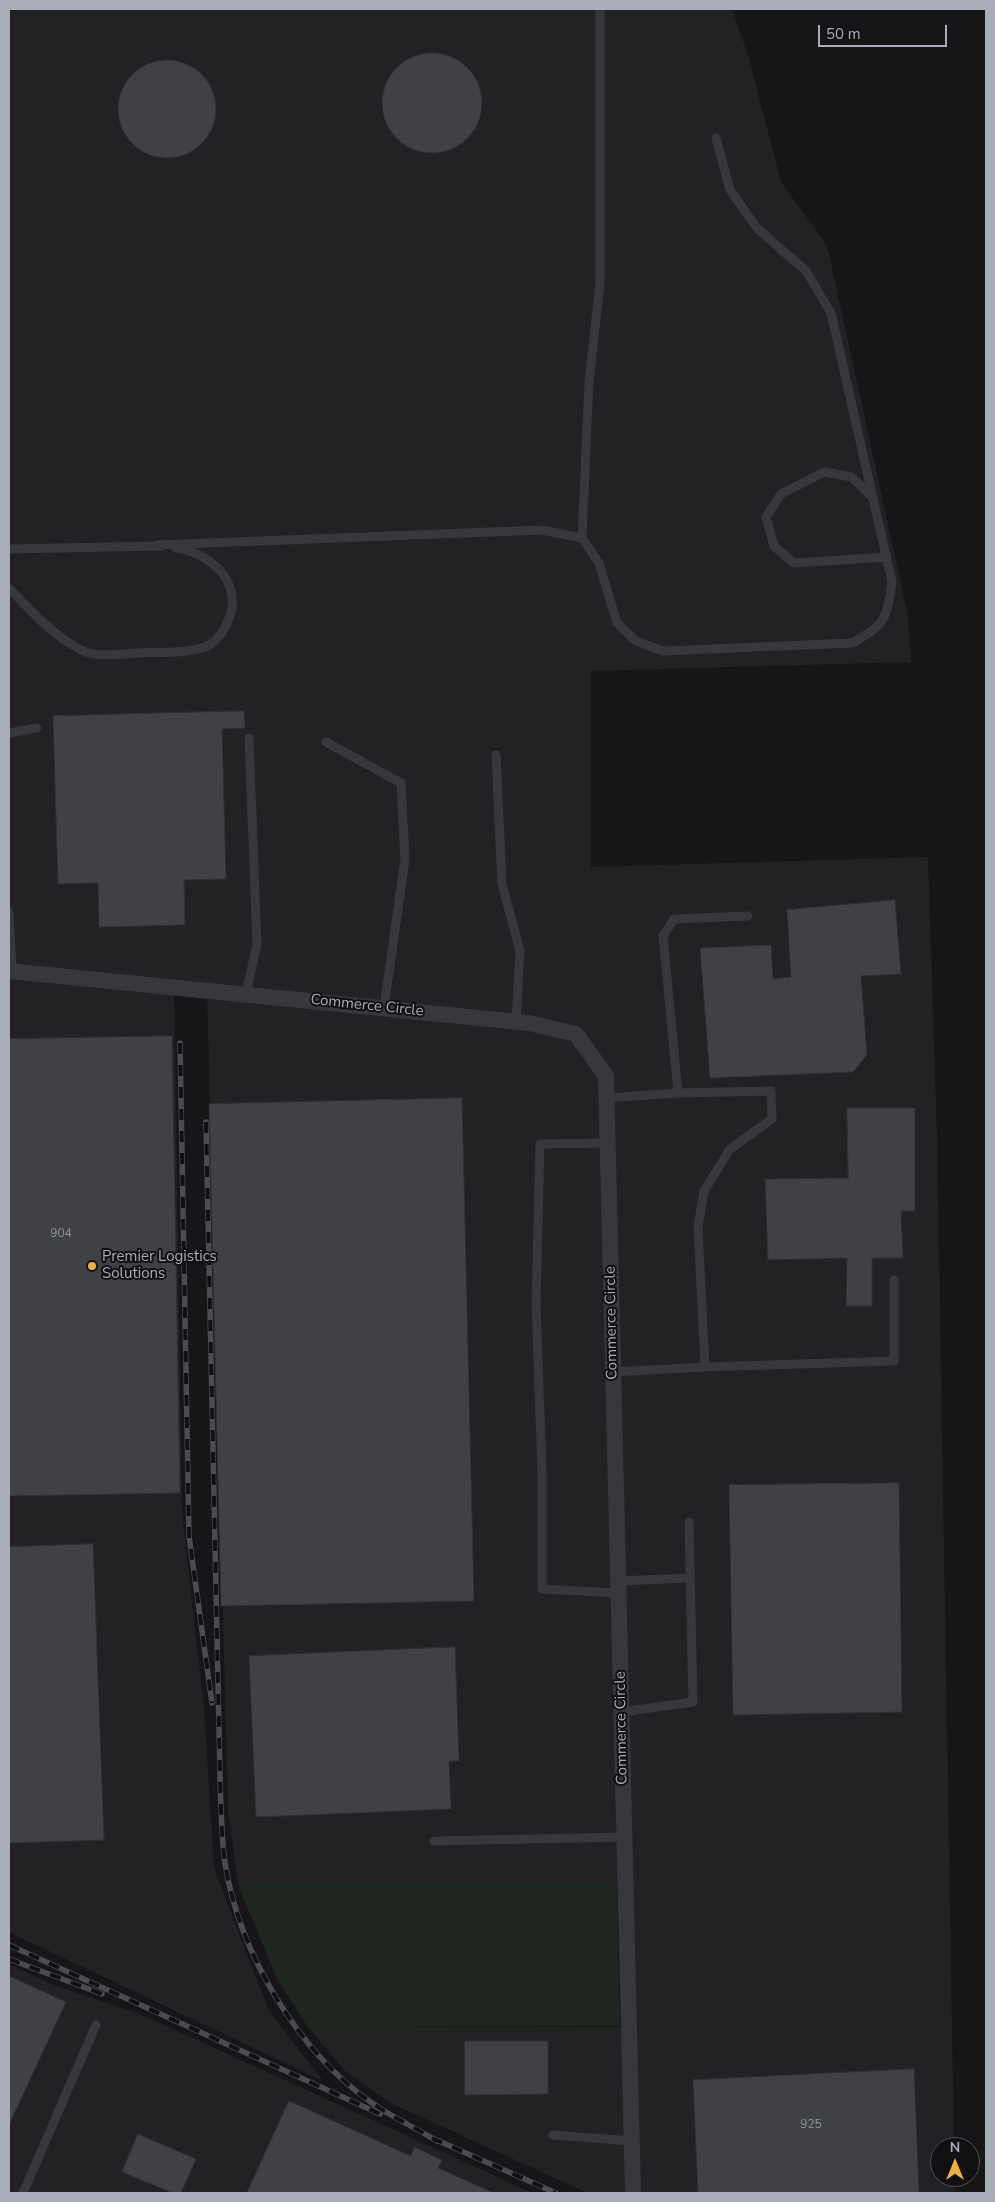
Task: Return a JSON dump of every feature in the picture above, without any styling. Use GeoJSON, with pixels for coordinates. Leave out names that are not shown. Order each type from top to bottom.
{"type":"FeatureCollection","features":[{"type":"Feature","properties":{"kind":"street","name":"Commerce Circle"},"geometry":{"type":"LineString","coordinates":[[10,971],[516,1022],[576,1034],[606,1076],[633,2193]]}},
{"type":"Feature","properties":{"kind":"lane"},"geometry":{"type":"LineString","coordinates":[[600,9],[600,283],[589,382],[582,538],[598,563],[617,623],[636,641],[663,651],[852,643],[875,631],[888,612],[892,582],[831,313],[806,271],[757,228],[730,190],[716,138]]}},
{"type":"Feature","properties":{"kind":"lane"},"geometry":{"type":"LineString","coordinates":[[873,498],[852,477],[824,472],[781,494],[766,517],[774,546],[794,563],[886,557]]}},
{"type":"Feature","properties":{"kind":"lane"},"geometry":{"type":"LineString","coordinates":[[9,550],[542,530],[582,538]]}},
{"type":"Feature","properties":{"kind":"lane"},"geometry":{"type":"LineString","coordinates":[[9,588],[59,636],[89,653],[96,655],[206,647],[220,636],[231,619],[232,599],[226,577],[212,561],[186,550],[157,545]]}},
{"type":"Feature","properties":{"kind":"lane"},"geometry":{"type":"LineString","coordinates":[[9,733],[37,728]]}},
{"type":"Feature","properties":{"kind":"lane"},"geometry":{"type":"LineString","coordinates":[[246,994],[257,944],[249,738]]}},
{"type":"Feature","properties":{"kind":"lane"},"geometry":{"type":"LineString","coordinates":[[326,742],[401,783],[405,859],[384,1008]]}},
{"type":"Feature","properties":{"kind":"lane"},"geometry":{"type":"LineString","coordinates":[[496,755],[502,884],[520,951],[516,1022]]}},
{"type":"Feature","properties":{"kind":"lane"},"geometry":{"type":"LineString","coordinates":[[9,912],[10,971]]}},
{"type":"Feature","properties":{"kind":"lane"},"geometry":{"type":"LineString","coordinates":[[678,1093],[663,936],[674,919],[748,916]]}},
{"type":"Feature","properties":{"kind":"lane"},"geometry":{"type":"LineString","coordinates":[[606,1098],[678,1093],[771,1091],[772,1119],[730,1150],[704,1191],[698,1226],[705,1367]]}},
{"type":"Feature","properties":{"kind":"lane"},"geometry":{"type":"LineString","coordinates":[[607,1143],[540,1144],[536,1304],[542,1472],[542,1589],[618,1587],[690,1578]]}},
{"type":"Feature","properties":{"kind":"lane"},"geometry":{"type":"LineString","coordinates":[[613,1372],[894,1361],[894,1280]]}},
{"type":"Feature","properties":{"kind":"lane"},"geometry":{"type":"LineString","coordinates":[[621,1712],[693,1702],[690,1522]]}},
{"type":"Feature","properties":{"kind":"lane"},"geometry":{"type":"LineString","coordinates":[[434,1841],[624,1837]]}},
{"type":"Feature","properties":{"kind":"lane"},"geometry":{"type":"LineString","coordinates":[[23,2193],[96,2025]]}},
{"type":"Feature","properties":{"kind":"lane"},"geometry":{"type":"LineString","coordinates":[[553,2135],[632,2141]]}},
{"type":"Feature","properties":{"kind":"shaded area"},"geometry":{"type":"Polygon","coordinates":[[[9,9],[732,9],[748,55],[781,182],[827,245],[908,616],[911,662],[591,671],[591,867],[928,857],[937,1136],[954,2137],[930,2137],[930,2187],[955,2187],[955,2193],[587,2193],[391,2103],[346,2072],[307,2026],[629,2027],[625,1885],[238,1885],[228,1808],[207,990],[174,987],[182,1513],[204,1708],[214,1868],[269,2011],[323,2081],[9,1932],[9,9]]]}},
{"type":"Feature","properties":{"kind":"shaded area"},"geometry":{"type":"Polygon","coordinates":[[[238,1885],[617,1885],[620,2026],[307,2026],[277,1979],[238,1885]]]}},
{"type":"Feature","properties":{"kind":"shaded area"},"geometry":{"type":"Polygon","coordinates":[[[9,1964],[54,1985],[140,2014],[533,2193],[9,2193],[9,1964]]]}},
{"type":"Feature","properties":{"kind":"building"},"geometry":{"type":"Polygon","coordinates":[[[432,53],[451,57],[467,68],[478,84],[482,103],[478,122],[467,138],[451,149],[432,153],[413,149],[397,138],[386,122],[382,103],[386,84],[397,68],[413,57],[432,53]]]}},
{"type":"Feature","properties":{"kind":"building"},"geometry":{"type":"Polygon","coordinates":[[[167,60],[186,64],[202,74],[212,90],[216,109],[212,128],[202,144],[186,154],[167,158],[148,154],[132,144],[122,128],[118,109],[122,90],[132,74],[148,64],[167,60]]]}},
{"type":"Feature","properties":{"kind":"building"},"geometry":{"type":"Polygon","coordinates":[[[244,711],[245,728],[222,729],[226,879],[184,880],[185,925],[99,927],[98,883],[58,884],[53,716],[244,711]]]}},
{"type":"Feature","properties":{"kind":"building"},"geometry":{"type":"Polygon","coordinates":[[[895,900],[901,974],[861,976],[867,1055],[853,1072],[710,1078],[700,948],[771,945],[773,979],[791,977],[787,910],[895,900]]]}},
{"type":"Feature","properties":{"kind":"building","name":"Premier Logistics Solutions"},"geometry":{"type":"Polygon","coordinates":[[[172,1036],[180,1493],[9,1496],[9,1039],[172,1036]]]}},
{"type":"Feature","properties":{"kind":"building"},"geometry":{"type":"Polygon","coordinates":[[[462,1098],[474,1601],[221,1606],[209,1104],[462,1098]]]}},
{"type":"Feature","properties":{"kind":"building"},"geometry":{"type":"Polygon","coordinates":[[[847,1108],[915,1108],[915,1211],[901,1211],[903,1258],[872,1258],[872,1306],[846,1306],[847,1258],[768,1260],[765,1179],[848,1178],[847,1108]]]}},
{"type":"Feature","properties":{"kind":"building"},"geometry":{"type":"Polygon","coordinates":[[[899,1483],[902,1712],[733,1715],[729,1485],[899,1483]]]}},
{"type":"Feature","properties":{"kind":"building"},"geometry":{"type":"Polygon","coordinates":[[[93,1544],[104,1840],[9,1843],[9,1547],[93,1544]]]}},
{"type":"Feature","properties":{"kind":"building"},"geometry":{"type":"Polygon","coordinates":[[[455,1647],[459,1761],[449,1761],[451,1809],[256,1817],[249,1656],[455,1647]]]}},
{"type":"Feature","properties":{"kind":"building"},"geometry":{"type":"Polygon","coordinates":[[[9,1976],[66,2002],[9,2125],[9,1976]]]}},
{"type":"Feature","properties":{"kind":"building"},"geometry":{"type":"Polygon","coordinates":[[[465,2041],[548,2041],[548,2094],[465,2095],[465,2041]]]}},
{"type":"Feature","properties":{"kind":"building"},"geometry":{"type":"Polygon","coordinates":[[[914,2069],[919,2193],[698,2193],[693,2080],[914,2069]]]}},
{"type":"Feature","properties":{"kind":"building"},"geometry":{"type":"Polygon","coordinates":[[[289,2101],[411,2156],[414,2147],[442,2160],[438,2168],[494,2193],[247,2193],[289,2101]]]}},
{"type":"Feature","properties":{"kind":"building"},"geometry":{"type":"Polygon","coordinates":[[[138,2134],[196,2159],[181,2193],[173,2193],[122,2172],[138,2134]]]}},
{"type":"Feature","properties":{"kind":"railway"},"geometry":{"type":"LineString","coordinates":[[180,1043],[189,1536],[212,1703]]}},
{"type":"Feature","properties":{"kind":"railway"},"geometry":{"type":"LineString","coordinates":[[206,1122],[221,1809],[225,1863],[232,1897],[243,1931],[276,1997],[296,2028],[319,2056],[372,2103],[437,2141]]}},
{"type":"Feature","properties":{"kind":"railway"},"geometry":{"type":"LineString","coordinates":[[9,1945],[380,2114]]}},
{"type":"Feature","properties":{"kind":"railway"},"geometry":{"type":"LineString","coordinates":[[9,1959],[102,1994]]}},
{"type":"Feature","properties":{"kind":"railway"},"geometry":{"type":"LineString","coordinates":[[432,2138],[556,2193]]}},
{"type":"Feature","properties":{"kind":"place","name":"Premier Logistics Solutions"},"geometry":{"type":"Point","coordinates":[92,1266]}}]}
